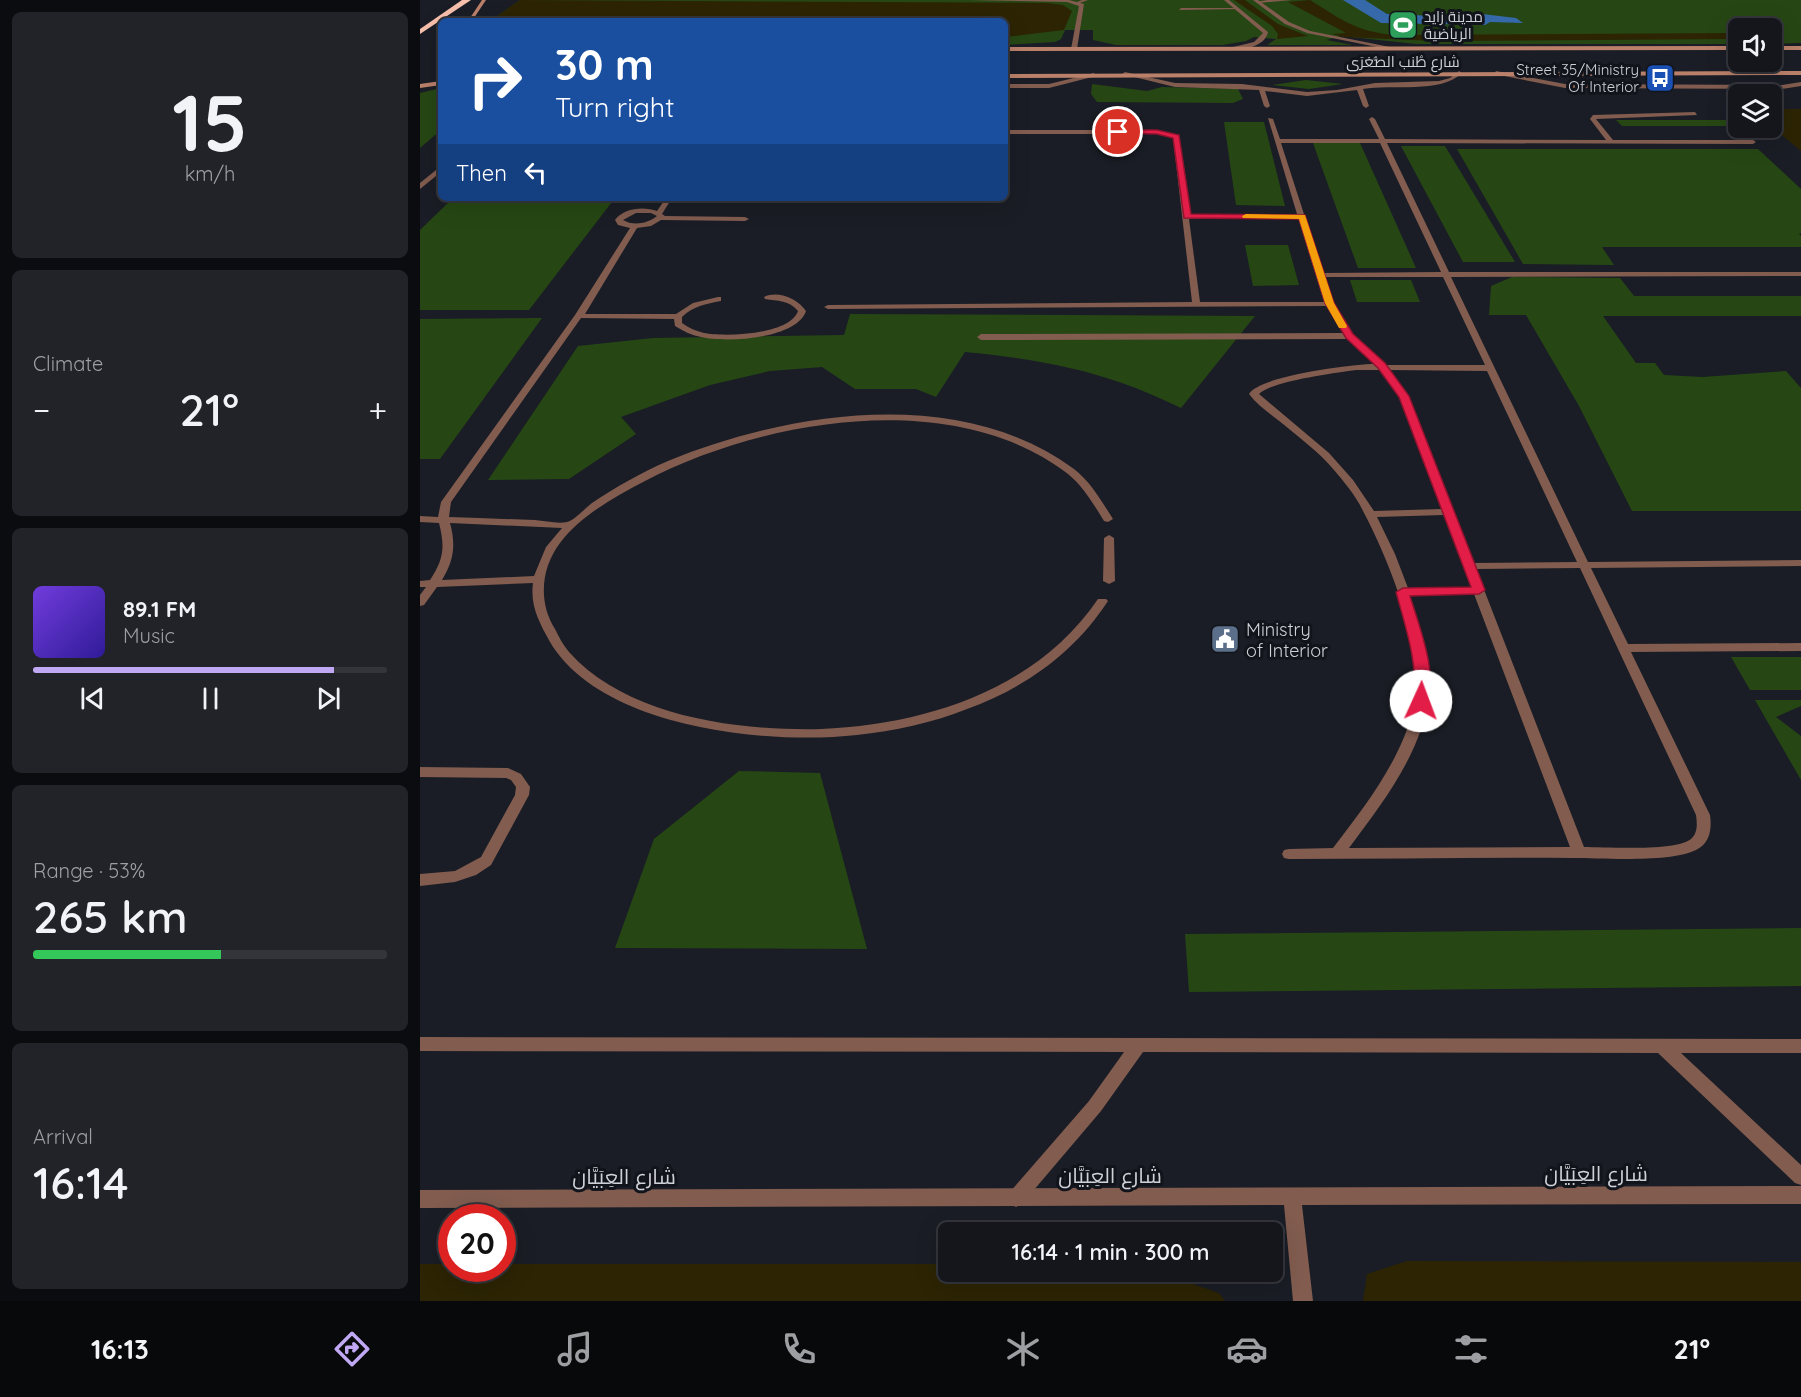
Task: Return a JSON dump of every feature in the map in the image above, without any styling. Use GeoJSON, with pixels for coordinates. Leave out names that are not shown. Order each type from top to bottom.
{"type":"FeatureCollection","features":[{"type":"Feature","properties":{"kind":"highway"},"geometry":{"type":"LineString","coordinates":[[441,18],[467,0]]}},
{"type":"Feature","properties":{"kind":"highway"},"geometry":{"type":"LineString","coordinates":[[420,32],[438,20]]}},
{"type":"Feature","properties":{"kind":"street"},"geometry":{"type":"LineString","coordinates":[[472,18],[484,0]]}},
{"type":"Feature","properties":{"kind":"street"},"geometry":{"type":"LineString","coordinates":[[972,0],[1079,3],[1086,0]]}},
{"type":"Feature","properties":{"kind":"street"},"geometry":{"type":"LineString","coordinates":[[1226,0],[1263,29],[1266,36],[1257,43],[1231,49]]}},
{"type":"Feature","properties":{"kind":"street"},"geometry":{"type":"LineString","coordinates":[[1257,1],[1290,0]]}},
{"type":"Feature","properties":{"kind":"street"},"geometry":{"type":"LineString","coordinates":[[1257,1],[1287,23],[1309,32],[1393,49]]}},
{"type":"Feature","properties":{"kind":"street"},"geometry":{"type":"LineString","coordinates":[[1074,50],[1083,6],[1079,3]]}},
{"type":"Feature","properties":{"kind":"street"},"geometry":{"type":"LineString","coordinates":[[1181,9],[1237,9]]}},
{"type":"Feature","properties":{"kind":"street","name":"شارع طُنب الصُّغرَى"},"geometry":{"type":"LineString","coordinates":[[1008,51],[1728,48]]}},
{"type":"Feature","properties":{"kind":"street"},"geometry":{"type":"LineString","coordinates":[[1782,48],[1801,48]]}},
{"type":"Feature","properties":{"kind":"street"},"geometry":{"type":"LineString","coordinates":[[1125,74],[1175,85],[1261,88],[1307,94],[1336,92],[1359,87],[1438,83],[1452,79],[1459,73]]}},
{"type":"Feature","properties":{"kind":"street"},"geometry":{"type":"LineString","coordinates":[[1495,73],[1565,86],[1782,87],[1801,84]]}},
{"type":"Feature","properties":{"kind":"street","name":"شارع طُنب الصُّغرَى"},"geometry":{"type":"LineString","coordinates":[[1008,75],[1801,73]]}},
{"type":"Feature","properties":{"kind":"street"},"geometry":{"type":"LineString","coordinates":[[1008,86],[1049,86],[1094,75]]}},
{"type":"Feature","properties":{"kind":"street"},"geometry":{"type":"LineString","coordinates":[[420,86],[438,83]]}},
{"type":"Feature","properties":{"kind":"street"},"geometry":{"type":"LineString","coordinates":[[1359,87],[1366,106]]}},
{"type":"Feature","properties":{"kind":"street"},"geometry":{"type":"LineString","coordinates":[[1261,88],[1267,106]]}},
{"type":"Feature","properties":{"kind":"street"},"geometry":{"type":"LineString","coordinates":[[1611,142],[1593,119],[1595,116],[1695,114]]}},
{"type":"Feature","properties":{"kind":"street"},"geometry":{"type":"LineString","coordinates":[[1270,119],[1329,303],[1349,336],[1381,366],[1404,396],[1579,853]]}},
{"type":"Feature","properties":{"kind":"street"},"geometry":{"type":"LineString","coordinates":[[1288,854],[1680,851],[1693,846],[1702,838],[1706,827],[1703,815],[1372,119]]}},
{"type":"Feature","properties":{"kind":"street"},"geometry":{"type":"LineString","coordinates":[[1008,132],[1157,132],[1171,134],[1178,139],[1196,304]]}},
{"type":"Feature","properties":{"kind":"street"},"geometry":{"type":"LineString","coordinates":[[1277,141],[1753,142]]}},
{"type":"Feature","properties":{"kind":"street"},"geometry":{"type":"LineString","coordinates":[[420,187],[438,171]]}},
{"type":"Feature","properties":{"kind":"street"},"geometry":{"type":"LineString","coordinates":[[667,201],[659,216],[655,222],[635,226],[627,225],[619,220],[635,212],[659,216],[745,219]]}},
{"type":"Feature","properties":{"kind":"street"},"geometry":{"type":"LineString","coordinates":[[1187,217],[1302,216]]}},
{"type":"Feature","properties":{"kind":"street"},"geometry":{"type":"LineString","coordinates":[[420,603],[443,567],[449,550],[447,531],[442,519],[446,502],[579,316],[635,226]]}},
{"type":"Feature","properties":{"kind":"street"},"geometry":{"type":"LineString","coordinates":[[1320,275],[1801,274]]}},
{"type":"Feature","properties":{"kind":"street"},"geometry":{"type":"LineString","coordinates":[[678,317],[678,324],[684,329],[708,336],[770,333],[784,329],[800,317],[802,311],[798,305],[780,297],[768,297]]}},
{"type":"Feature","properties":{"kind":"street"},"geometry":{"type":"LineString","coordinates":[[579,316],[678,317],[693,305],[718,298]]}},
{"type":"Feature","properties":{"kind":"street"},"geometry":{"type":"LineString","coordinates":[[828,307],[1329,303]]}},
{"type":"Feature","properties":{"kind":"street"},"geometry":{"type":"LineString","coordinates":[[981,337],[1349,336]]}},
{"type":"Feature","properties":{"kind":"street"},"geometry":{"type":"LineString","coordinates":[[1337,854],[1370,809],[1415,725],[1421,701],[1423,678],[1420,656],[1403,592],[1370,514],[1351,485],[1325,453],[1258,401],[1254,394],[1259,388],[1316,373],[1381,366],[1490,368]]}},
{"type":"Feature","properties":{"kind":"street"},"geometry":{"type":"LineString","coordinates":[[1102,601],[1085,627],[1059,652],[1026,676],[986,697],[940,714],[891,726],[839,733],[786,734],[736,730],[691,720],[643,706],[603,688],[572,665],[551,639],[539,611],[537,579],[556,541],[571,525],[637,479],[677,460],[718,445],[806,424],[894,417],[975,428],[1012,439],[1044,454],[1071,472],[1086,487],[1108,519]]}},
{"type":"Feature","properties":{"kind":"street"},"geometry":{"type":"LineString","coordinates":[[1370,514],[1450,512]]}},
{"type":"Feature","properties":{"kind":"street"},"geometry":{"type":"LineString","coordinates":[[420,519],[571,525]]}},
{"type":"Feature","properties":{"kind":"street"},"geometry":{"type":"LineString","coordinates":[[1109,538],[1109,581]]}},
{"type":"Feature","properties":{"kind":"street"},"geometry":{"type":"LineString","coordinates":[[1469,566],[1801,563]]}},
{"type":"Feature","properties":{"kind":"street"},"geometry":{"type":"LineString","coordinates":[[420,585],[537,579]]}},
{"type":"Feature","properties":{"kind":"street"},"geometry":{"type":"LineString","coordinates":[[1403,592],[1479,590]]}},
{"type":"Feature","properties":{"kind":"street"},"geometry":{"type":"LineString","coordinates":[[1623,648],[1801,646]]}},
{"type":"Feature","properties":{"kind":"street"},"geometry":{"type":"LineString","coordinates":[[420,772],[508,774],[516,777],[523,787],[517,804],[486,861],[452,879],[420,880]]}},
{"type":"Feature","properties":{"kind":"street"},"geometry":{"type":"LineString","coordinates":[[420,1044],[1801,1046]]}},
{"type":"Feature","properties":{"kind":"street"},"geometry":{"type":"LineString","coordinates":[[1016,1198],[1095,1106],[1139,1045]]}},
{"type":"Feature","properties":{"kind":"street"},"geometry":{"type":"LineString","coordinates":[[1662,1046],[1801,1177]]}},
{"type":"Feature","properties":{"kind":"street","name":"شارع العِبَيَّان"},"geometry":{"type":"LineString","coordinates":[[420,1199],[1801,1195]]}},
{"type":"Feature","properties":{"kind":"street"},"geometry":{"type":"LineString","coordinates":[[1292,1197],[1303,1301]]}},
{"type":"Feature","properties":{"kind":"green space","name":"مدينة زايد الرياضية"},"geometry":{"type":"Polygon","coordinates":[[[520,0],[1801,0],[1801,43],[1782,44],[1782,18],[1728,18],[1728,44],[1416,44],[1341,36],[1326,40],[1353,45],[1267,45],[1276,39],[1254,37],[1246,41],[1223,45],[1116,45],[1093,40],[1093,30],[1065,30],[1061,39],[1055,42],[1008,45],[1008,18],[492,18],[520,0]]]}},
{"type":"Feature","properties":{"kind":"green space"},"geometry":{"type":"Polygon","coordinates":[[[1306,80],[1343,84],[1309,89],[1272,85],[1306,80]]]}},
{"type":"Feature","properties":{"kind":"green space"},"geometry":{"type":"Polygon","coordinates":[[[1092,84],[1147,91],[1162,87],[1238,89],[1243,99],[1233,103],[1097,102],[1091,94],[1092,84]]]}},
{"type":"Feature","properties":{"kind":"green space"},"geometry":{"type":"Polygon","coordinates":[[[438,89],[438,133],[420,148],[420,93],[438,89]]]}},
{"type":"Feature","properties":{"kind":"green space"},"geometry":{"type":"Polygon","coordinates":[[[1616,120],[1728,120],[1728,126],[1622,126],[1616,120]]]}},
{"type":"Feature","properties":{"kind":"green space"},"geometry":{"type":"Polygon","coordinates":[[[1224,122],[1264,122],[1285,206],[1236,205],[1224,122]]]}},
{"type":"Feature","properties":{"kind":"green space"},"geometry":{"type":"Polygon","coordinates":[[[1313,143],[1360,143],[1416,268],[1358,268],[1313,143]]]}},
{"type":"Feature","properties":{"kind":"green space"},"geometry":{"type":"Polygon","coordinates":[[[1401,146],[1445,146],[1515,262],[1463,262],[1401,146]]]}},
{"type":"Feature","properties":{"kind":"green space"},"geometry":{"type":"Polygon","coordinates":[[[1457,149],[1758,149],[1801,189],[1801,233],[1799,234],[1801,247],[1602,247],[1614,265],[1523,264],[1457,149]]]}},
{"type":"Feature","properties":{"kind":"green space"},"geometry":{"type":"Polygon","coordinates":[[[450,201],[613,201],[529,310],[420,310],[420,230],[450,201]]]}},
{"type":"Feature","properties":{"kind":"green space"},"geometry":{"type":"Polygon","coordinates":[[[1245,245],[1288,245],[1299,285],[1253,286],[1245,245]]]}},
{"type":"Feature","properties":{"kind":"green space"},"geometry":{"type":"Polygon","coordinates":[[[1512,277],[1620,278],[1634,296],[1801,296],[1801,316],[1603,316],[1636,363],[1655,363],[1664,375],[1702,377],[1786,371],[1801,388],[1801,511],[1632,511],[1579,406],[1526,315],[1489,315],[1491,286],[1512,277]]]}},
{"type":"Feature","properties":{"kind":"green space"},"geometry":{"type":"Polygon","coordinates":[[[1350,280],[1411,280],[1420,302],[1357,302],[1350,280]]]}},
{"type":"Feature","properties":{"kind":"green space"},"geometry":{"type":"Polygon","coordinates":[[[850,314],[1255,316],[1181,408],[1129,386],[1083,371],[1025,359],[965,352],[936,397],[916,389],[855,389],[822,367],[770,371],[710,385],[621,417],[636,434],[569,479],[488,480],[578,346],[653,338],[844,335],[850,314]]]}},
{"type":"Feature","properties":{"kind":"green space"},"geometry":{"type":"Polygon","coordinates":[[[542,318],[440,459],[420,459],[420,319],[542,318]]]}},
{"type":"Feature","properties":{"kind":"green space"},"geometry":{"type":"Polygon","coordinates":[[[1731,657],[1801,657],[1801,690],[1750,690],[1731,657]]]}},
{"type":"Feature","properties":{"kind":"green space"},"geometry":{"type":"Polygon","coordinates":[[[1755,700],[1801,700],[1801,706],[1776,717],[1801,736],[1801,780],[1755,700]]]}},
{"type":"Feature","properties":{"kind":"green space"},"geometry":{"type":"Polygon","coordinates":[[[739,771],[820,773],[867,949],[615,948],[654,839],[739,771]]]}},
{"type":"Feature","properties":{"kind":"green space"},"geometry":{"type":"Polygon","coordinates":[[[1801,928],[1801,986],[1189,992],[1185,934],[1801,928]]]}},
{"type":"Feature","properties":{"kind":"sand"},"geometry":{"type":"Polygon","coordinates":[[[520,0],[1047,3],[1063,5],[1072,11],[1064,30],[1008,37],[1008,18],[496,17],[520,0]]]}},
{"type":"Feature","properties":{"kind":"sand"},"geometry":{"type":"Polygon","coordinates":[[[1234,0],[1245,0],[1278,24],[1308,36],[1277,39],[1278,34],[1272,26],[1234,0]]]}},
{"type":"Feature","properties":{"kind":"sand"},"geometry":{"type":"Polygon","coordinates":[[[1310,0],[1340,19],[1359,27],[1394,35],[1728,33],[1728,39],[1435,41],[1344,37],[1332,34],[1346,33],[1288,2],[1310,0]]]}},
{"type":"Feature","properties":{"kind":"sand"},"geometry":{"type":"Polygon","coordinates":[[[1782,109],[1801,109],[1801,151],[1782,135],[1782,109]]]}},
{"type":"Feature","properties":{"kind":"sand"},"geometry":{"type":"Polygon","coordinates":[[[1407,1261],[1801,1262],[1801,1301],[1363,1301],[1367,1274],[1407,1261]]]}},
{"type":"Feature","properties":{"kind":"sand"},"geometry":{"type":"Polygon","coordinates":[[[420,1264],[438,1264],[438,1282],[516,1282],[516,1264],[938,1264],[938,1282],[1187,1282],[1219,1293],[1225,1301],[420,1301],[420,1264]]]}},
{"type":"Feature","properties":{"kind":"water"},"geometry":{"type":"Polygon","coordinates":[[[1343,0],[1365,0],[1387,14],[1460,17],[1474,13],[1516,18],[1523,23],[1490,22],[1485,25],[1381,23],[1343,0]]]}},
{"type":"Feature","properties":{"kind":"slow traffic"},"geometry":{"type":"LineString","coordinates":[[1246,216],[1302,216],[1329,303],[1342,326]]}},
{"type":"Feature","properties":{"kind":"place","name":"مدينة زايد الرياضية"},"geometry":{"type":"Point","coordinates":[1403,25]}},
{"type":"Feature","properties":{"kind":"place","name":"Street 35/Ministry Of Interior"},"geometry":{"type":"Point","coordinates":[1660,78]}},
{"type":"Feature","properties":{"kind":"place","name":"Ministry of Interior"},"geometry":{"type":"Point","coordinates":[1225,639]}},
{"type":"Feature","properties":{"kind":"route"},"geometry":{"type":"LineString","coordinates":[[1118,132],[1157,132],[1176,136],[1187,217],[1302,216],[1329,303],[1335,315],[1349,336],[1381,366],[1404,396],[1479,590],[1403,592],[1420,656],[1423,678],[1421,701]]}}]}
